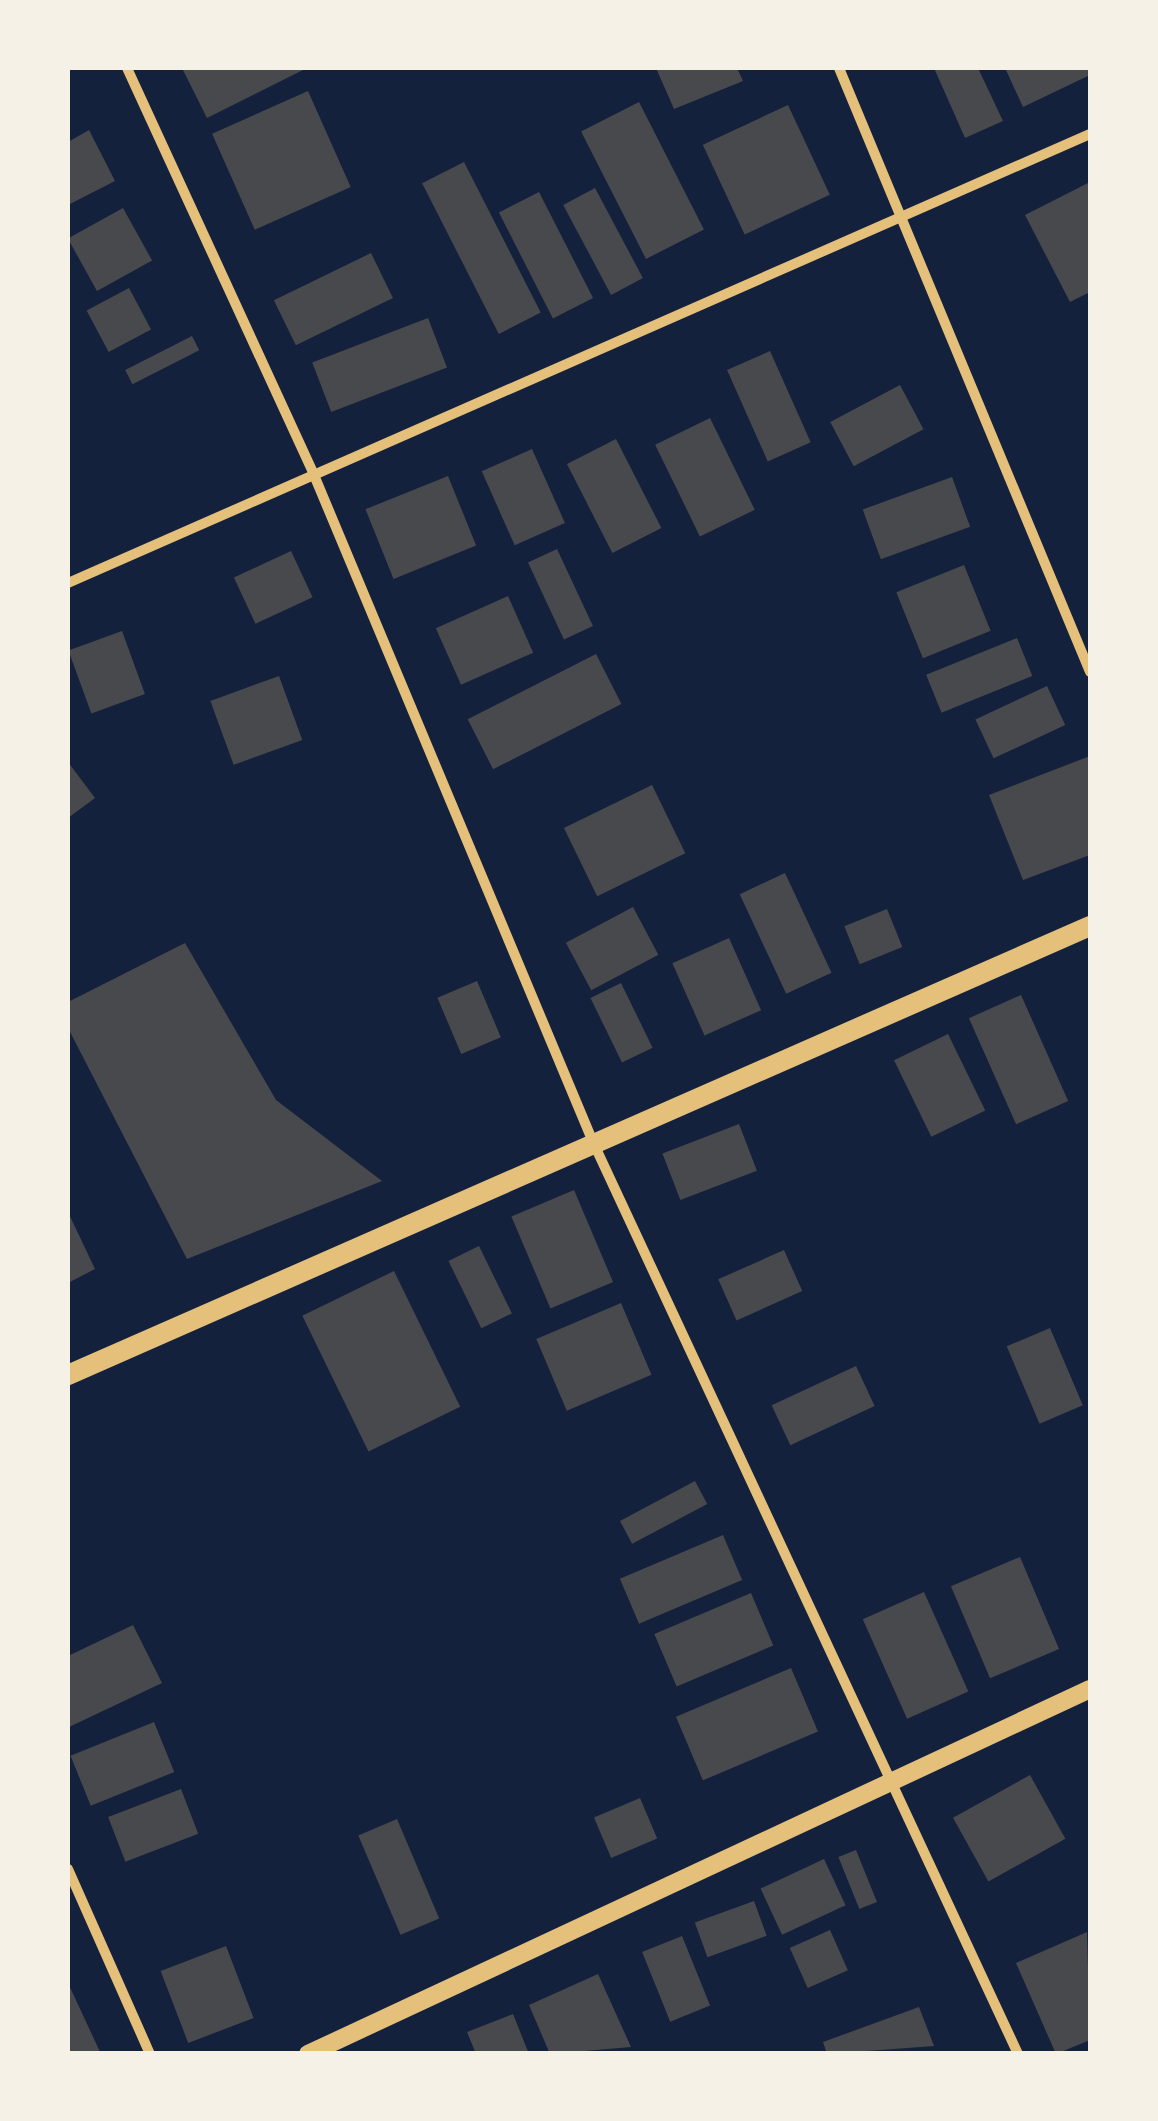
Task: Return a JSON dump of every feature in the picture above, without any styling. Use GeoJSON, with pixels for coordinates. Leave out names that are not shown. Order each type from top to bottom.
{"type":"FeatureCollection","features":[{"type":"Feature","properties":{"kind":"main road"},"geometry":{"type":"LineString","coordinates":[[68,1375],[1090,926]]}},
{"type":"Feature","properties":{"kind":"street"},"geometry":{"type":"LineString","coordinates":[[126,68],[314,475],[593,1142],[896,1780],[1018,2054]]}},
{"type":"Feature","properties":{"kind":"street"},"geometry":{"type":"LineString","coordinates":[[838,68],[1090,672]]}},
{"type":"Feature","properties":{"kind":"street"},"geometry":{"type":"LineString","coordinates":[[68,583],[1090,134]]}},
{"type":"Feature","properties":{"kind":"street"},"geometry":{"type":"LineString","coordinates":[[308,2054],[1090,1689]]}},
{"type":"Feature","properties":{"kind":"street"},"geometry":{"type":"LineString","coordinates":[[68,1869],[150,2054]]}},
{"type":"Feature","properties":{"kind":"building"},"geometry":{"type":"Polygon","coordinates":[[[182,68],[307,68],[207,118],[182,68]]]}},
{"type":"Feature","properties":{"kind":"building"},"geometry":{"type":"Polygon","coordinates":[[[656,68],[737,68],[743,81],[674,109],[656,68]]]}},
{"type":"Feature","properties":{"kind":"building"},"geometry":{"type":"Polygon","coordinates":[[[934,68],[978,68],[1003,121],[965,138],[934,68]]]}},
{"type":"Feature","properties":{"kind":"building"},"geometry":{"type":"Polygon","coordinates":[[[1005,68],[1088,68],[1090,75],[1023,107],[1005,68]]]}},
{"type":"Feature","properties":{"kind":"building"},"geometry":{"type":"Polygon","coordinates":[[[308,91],[351,187],[255,230],[212,134],[308,91]]]}},
{"type":"Feature","properties":{"kind":"building"},"geometry":{"type":"Polygon","coordinates":[[[639,102],[704,229],[646,259],[581,132],[639,102]]]}},
{"type":"Feature","properties":{"kind":"building"},"geometry":{"type":"Polygon","coordinates":[[[788,105],[830,195],[745,234],[703,145],[788,105]]]}},
{"type":"Feature","properties":{"kind":"building"},"geometry":{"type":"Polygon","coordinates":[[[89,130],[115,181],[68,205],[68,142],[89,130]]]}},
{"type":"Feature","properties":{"kind":"building"},"geometry":{"type":"Polygon","coordinates":[[[464,162],[541,313],[499,334],[422,183],[464,162]]]}},
{"type":"Feature","properties":{"kind":"building"},"geometry":{"type":"Polygon","coordinates":[[[1090,182],[1090,292],[1070,302],[1025,215],[1090,182]]]}},
{"type":"Feature","properties":{"kind":"building"},"geometry":{"type":"Polygon","coordinates":[[[595,188],[643,278],[611,295],[563,205],[595,188]]]}},
{"type":"Feature","properties":{"kind":"building"},"geometry":{"type":"Polygon","coordinates":[[[539,192],[593,298],[553,318],[499,212],[539,192]]]}},
{"type":"Feature","properties":{"kind":"building"},"geometry":{"type":"Polygon","coordinates":[[[123,208],[152,260],[97,291],[68,238],[123,208]]]}},
{"type":"Feature","properties":{"kind":"building"},"geometry":{"type":"Polygon","coordinates":[[[371,253],[393,298],[296,345],[274,300],[371,253]]]}},
{"type":"Feature","properties":{"kind":"building"},"geometry":{"type":"Polygon","coordinates":[[[129,288],[151,329],[109,352],[87,311],[129,288]]]}},
{"type":"Feature","properties":{"kind":"building"},"geometry":{"type":"Polygon","coordinates":[[[428,318],[447,367],[331,412],[312,362],[428,318]]]}},
{"type":"Feature","properties":{"kind":"building"},"geometry":{"type":"Polygon","coordinates":[[[192,336],[199,350],[132,384],[125,370],[192,336]]]}},
{"type":"Feature","properties":{"kind":"building"},"geometry":{"type":"Polygon","coordinates":[[[770,351],[811,442],[768,461],[727,370],[770,351]]]}},
{"type":"Feature","properties":{"kind":"building"},"geometry":{"type":"Polygon","coordinates":[[[900,385],[923,429],[854,466],[830,422],[900,385]]]}},
{"type":"Feature","properties":{"kind":"building"},"geometry":{"type":"Polygon","coordinates":[[[710,418],[755,510],[700,536],[655,445],[710,418]]]}},
{"type":"Feature","properties":{"kind":"building"},"geometry":{"type":"Polygon","coordinates":[[[616,439],[661,528],[612,553],[567,464],[616,439]]]}},
{"type":"Feature","properties":{"kind":"building"},"geometry":{"type":"Polygon","coordinates":[[[532,449],[565,523],[515,545],[482,471],[532,449]]]}},
{"type":"Feature","properties":{"kind":"building"},"geometry":{"type":"Polygon","coordinates":[[[448,476],[476,546],[394,579],[365,509],[448,476]]]}},
{"type":"Feature","properties":{"kind":"building"},"geometry":{"type":"Polygon","coordinates":[[[952,477],[970,527],[881,559],[863,509],[952,477]]]}},
{"type":"Feature","properties":{"kind":"building"},"geometry":{"type":"Polygon","coordinates":[[[557,549],[593,626],[564,640],[528,563],[557,549]]]}},
{"type":"Feature","properties":{"kind":"building"},"geometry":{"type":"Polygon","coordinates":[[[291,551],[313,597],[255,624],[234,578],[291,551]]]}},
{"type":"Feature","properties":{"kind":"building"},"geometry":{"type":"Polygon","coordinates":[[[964,565],[991,631],[923,658],[896,592],[964,565]]]}},
{"type":"Feature","properties":{"kind":"building"},"geometry":{"type":"Polygon","coordinates":[[[508,596],[533,653],[461,685],[436,628],[508,596]]]}},
{"type":"Feature","properties":{"kind":"building"},"geometry":{"type":"Polygon","coordinates":[[[122,631],[145,694],[91,713],[68,650],[122,631]]]}},
{"type":"Feature","properties":{"kind":"building"},"geometry":{"type":"Polygon","coordinates":[[[1017,638],[1032,676],[941,713],[926,675],[1017,638]]]}},
{"type":"Feature","properties":{"kind":"building"},"geometry":{"type":"Polygon","coordinates":[[[596,654],[621,704],[493,769],[468,719],[596,654]]]}},
{"type":"Feature","properties":{"kind":"building"},"geometry":{"type":"Polygon","coordinates":[[[279,676],[302,740],[234,765],[210,701],[279,676]]]}},
{"type":"Feature","properties":{"kind":"building"},"geometry":{"type":"Polygon","coordinates":[[[1047,686],[1065,725],[994,758],[975,719],[1047,686]]]}},
{"type":"Feature","properties":{"kind":"building"},"geometry":{"type":"Polygon","coordinates":[[[1090,756],[1090,855],[1023,880],[989,795],[1090,756]]]}},
{"type":"Feature","properties":{"kind":"building"},"geometry":{"type":"Polygon","coordinates":[[[68,762],[95,798],[68,818],[68,762]]]}},
{"type":"Feature","properties":{"kind":"building"},"geometry":{"type":"Polygon","coordinates":[[[652,785],[685,853],[597,896],[564,828],[652,785]]]}},
{"type":"Feature","properties":{"kind":"building"},"geometry":{"type":"Polygon","coordinates":[[[785,873],[831,973],[786,994],[740,894],[785,873]]]}},
{"type":"Feature","properties":{"kind":"building"},"geometry":{"type":"Polygon","coordinates":[[[633,907],[658,955],[591,990],[566,943],[633,907]]]}},
{"type":"Feature","properties":{"kind":"building"},"geometry":{"type":"Polygon","coordinates":[[[887,909],[902,947],[860,964],[844,926],[887,909]]]}},
{"type":"Feature","properties":{"kind":"building"},"geometry":{"type":"Polygon","coordinates":[[[729,938],[761,1010],[704,1035],[672,963],[729,938]]]}},
{"type":"Feature","properties":{"kind":"building"},"geometry":{"type":"Polygon","coordinates":[[[185,943],[276,1100],[382,1181],[187,1259],[68,1028],[68,1002],[185,943]]]}},
{"type":"Feature","properties":{"kind":"building"},"geometry":{"type":"Polygon","coordinates":[[[477,981],[501,1037],[461,1054],[437,998],[477,981]]]}},
{"type":"Feature","properties":{"kind":"building"},"geometry":{"type":"Polygon","coordinates":[[[621,983],[653,1048],[622,1063],[590,998],[621,983]]]}},
{"type":"Feature","properties":{"kind":"building"},"geometry":{"type":"Polygon","coordinates":[[[1021,995],[1068,1101],[1016,1124],[969,1018],[1021,995]]]}},
{"type":"Feature","properties":{"kind":"building"},"geometry":{"type":"Polygon","coordinates":[[[948,1034],[985,1110],[931,1137],[894,1060],[948,1034]]]}},
{"type":"Feature","properties":{"kind":"building"},"geometry":{"type":"Polygon","coordinates":[[[739,1124],[757,1171],[680,1200],[662,1153],[739,1124]]]}},
{"type":"Feature","properties":{"kind":"building"},"geometry":{"type":"Polygon","coordinates":[[[574,1190],[613,1282],[550,1309],[511,1217],[574,1190]]]}},
{"type":"Feature","properties":{"kind":"building"},"geometry":{"type":"Polygon","coordinates":[[[68,1212],[95,1269],[68,1283],[68,1212]]]}},
{"type":"Feature","properties":{"kind":"building"},"geometry":{"type":"Polygon","coordinates":[[[479,1246],[512,1313],[481,1328],[448,1261],[479,1246]]]}},
{"type":"Feature","properties":{"kind":"building"},"geometry":{"type":"Polygon","coordinates":[[[784,1250],[802,1291],[737,1320],[718,1279],[784,1250]]]}},
{"type":"Feature","properties":{"kind":"building"},"geometry":{"type":"Polygon","coordinates":[[[394,1271],[460,1407],[369,1451],[302,1316],[394,1271]]]}},
{"type":"Feature","properties":{"kind":"building"},"geometry":{"type":"Polygon","coordinates":[[[621,1303],[651,1375],[567,1411],[536,1339],[621,1303]]]}},
{"type":"Feature","properties":{"kind":"building"},"geometry":{"type":"Polygon","coordinates":[[[1050,1328],[1083,1405],[1040,1424],[1007,1346],[1050,1328]]]}},
{"type":"Feature","properties":{"kind":"building"},"geometry":{"type":"Polygon","coordinates":[[[856,1366],[875,1406],[790,1445],[772,1405],[856,1366]]]}},
{"type":"Feature","properties":{"kind":"building"},"geometry":{"type":"Polygon","coordinates":[[[695,1481],[707,1504],[632,1544],[620,1521],[695,1481]]]}},
{"type":"Feature","properties":{"kind":"building"},"geometry":{"type":"Polygon","coordinates":[[[723,1535],[742,1580],[639,1624],[620,1579],[723,1535]]]}},
{"type":"Feature","properties":{"kind":"building"},"geometry":{"type":"Polygon","coordinates":[[[1020,1557],[1059,1649],[990,1678],[951,1586],[1020,1557]]]}},
{"type":"Feature","properties":{"kind":"building"},"geometry":{"type":"Polygon","coordinates":[[[924,1592],[968,1692],[907,1719],[863,1619],[924,1592]]]}},
{"type":"Feature","properties":{"kind":"building"},"geometry":{"type":"Polygon","coordinates":[[[751,1593],[773,1645],[677,1686],[654,1634],[751,1593]]]}},
{"type":"Feature","properties":{"kind":"building"},"geometry":{"type":"Polygon","coordinates":[[[133,1625],[162,1683],[69,1727],[68,1656],[133,1625]]]}},
{"type":"Feature","properties":{"kind":"building"},"geometry":{"type":"Polygon","coordinates":[[[791,1668],[818,1732],[703,1780],[676,1717],[791,1668]]]}},
{"type":"Feature","properties":{"kind":"building"},"geometry":{"type":"Polygon","coordinates":[[[154,1722],[174,1772],[91,1806],[71,1756],[154,1722]]]}},
{"type":"Feature","properties":{"kind":"building"},"geometry":{"type":"Polygon","coordinates":[[[1030,1775],[1065,1839],[988,1882],[953,1818],[1030,1775]]]}},
{"type":"Feature","properties":{"kind":"building"},"geometry":{"type":"Polygon","coordinates":[[[181,1789],[198,1834],[125,1862],[108,1817],[181,1789]]]}},
{"type":"Feature","properties":{"kind":"building"},"geometry":{"type":"Polygon","coordinates":[[[640,1798],[657,1839],[611,1858],[594,1818],[640,1798]]]}},
{"type":"Feature","properties":{"kind":"building"},"geometry":{"type":"Polygon","coordinates":[[[397,1819],[439,1918],[401,1935],[358,1835],[397,1819]]]}},
{"type":"Feature","properties":{"kind":"building"},"geometry":{"type":"Polygon","coordinates":[[[856,1850],[877,1902],[859,1909],[838,1857],[856,1850]]]}},
{"type":"Feature","properties":{"kind":"building"},"geometry":{"type":"Polygon","coordinates":[[[824,1859],[846,1905],[782,1935],[761,1889],[824,1859]]]}},
{"type":"Feature","properties":{"kind":"building"},"geometry":{"type":"Polygon","coordinates":[[[754,1901],[767,1936],[707,1957],[695,1923],[754,1901]]]}},
{"type":"Feature","properties":{"kind":"building"},"geometry":{"type":"Polygon","coordinates":[[[830,1930],[848,1970],[808,1988],[790,1948],[830,1930]]]}},
{"type":"Feature","properties":{"kind":"building"},"geometry":{"type":"Polygon","coordinates":[[[1087,1932],[1090,2040],[1056,2054],[1016,1963],[1087,1932]]]}},
{"type":"Feature","properties":{"kind":"building"},"geometry":{"type":"Polygon","coordinates":[[[682,1936],[710,2006],[670,2022],[642,1952],[682,1936]]]}},
{"type":"Feature","properties":{"kind":"building"},"geometry":{"type":"Polygon","coordinates":[[[226,1946],[254,2018],[188,2043],[161,1971],[226,1946]]]}},
{"type":"Feature","properties":{"kind":"building"},"geometry":{"type":"Polygon","coordinates":[[[598,1974],[631,2047],[550,2054],[529,2005],[598,1974]]]}},
{"type":"Feature","properties":{"kind":"building"},"geometry":{"type":"Polygon","coordinates":[[[68,1983],[101,2054],[68,2054],[68,1983]]]}},
{"type":"Feature","properties":{"kind":"building"},"geometry":{"type":"Polygon","coordinates":[[[919,2007],[934,2046],[827,2054],[823,2042],[919,2007]]]}},
{"type":"Feature","properties":{"kind":"building"},"geometry":{"type":"Polygon","coordinates":[[[513,2014],[529,2054],[476,2054],[467,2032],[513,2014]]]}}]}
